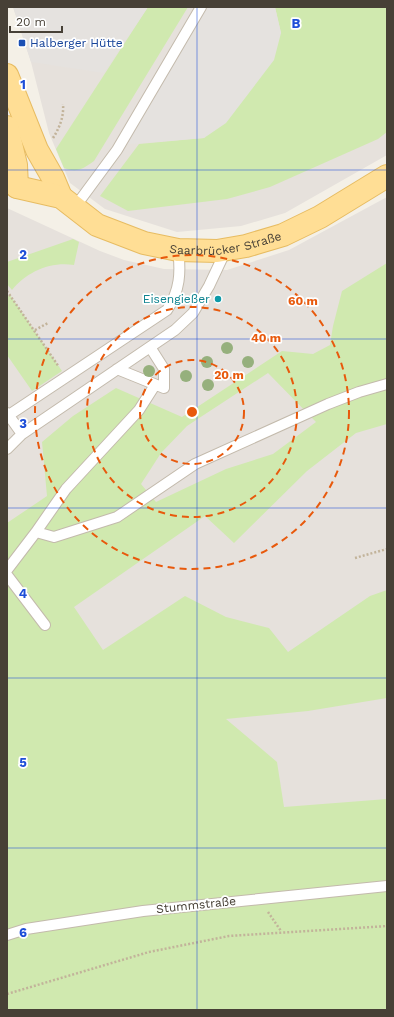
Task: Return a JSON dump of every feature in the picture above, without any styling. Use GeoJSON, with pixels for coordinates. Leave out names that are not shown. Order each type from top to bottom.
{"type":"FeatureCollection","features":[{"type":"Feature","properties":{"kind":"main road","name":"Saarbrücker Straße"},"geometry":{"type":"LineString","coordinates":[[7,75],[44,145],[53,178],[68,202],[97,225],[144,243],[178,250],[226,250],[283,235],[320,217],[387,176]]}},
{"type":"Feature","properties":{"kind":"main road"},"geometry":{"type":"LineString","coordinates":[[8,139],[16,165],[17,187]]}},
{"type":"Feature","properties":{"kind":"main road"},"geometry":{"type":"LineString","coordinates":[[17,187],[33,169],[44,145]]}},
{"type":"Feature","properties":{"kind":"main road","name":"Saarbrücker Straße"},"geometry":{"type":"LineString","coordinates":[[17,187],[68,202]]}},
{"type":"Feature","properties":{"kind":"lane"},"geometry":{"type":"LineString","coordinates":[[68,202],[116,150],[201,7]]}},
{"type":"Feature","properties":{"kind":"lane"},"geometry":{"type":"LineString","coordinates":[[22,434],[8,414],[167,310],[175,298],[180,275],[178,250]]}},
{"type":"Feature","properties":{"kind":"lane"},"geometry":{"type":"LineString","coordinates":[[7,449],[22,434],[175,330],[193,313],[209,286],[226,250]]}},
{"type":"Feature","properties":{"kind":"lane"},"geometry":{"type":"LineString","coordinates":[[117,369],[164,388],[164,368],[150,347]]}},
{"type":"Feature","properties":{"kind":"lane"},"geometry":{"type":"LineString","coordinates":[[36,532],[54,537],[117,517],[195,464],[334,402],[359,392],[387,384]]}},
{"type":"Feature","properties":{"kind":"lane"},"geometry":{"type":"LineString","coordinates":[[7,570],[66,489],[139,410],[155,385]]}},
{"type":"Feature","properties":{"kind":"lane"},"geometry":{"type":"LineString","coordinates":[[7,575],[45,625]]}},
{"type":"Feature","properties":{"kind":"lane","name":"Stummstraße"},"geometry":{"type":"LineString","coordinates":[[7,935],[26,930],[142,911],[387,886]]}},
{"type":"Feature","properties":{"kind":"path"},"geometry":{"type":"LineString","coordinates":[[44,145],[59,128],[64,110],[63,104]]}},
{"type":"Feature","properties":{"kind":"path"},"geometry":{"type":"LineString","coordinates":[[7,291],[66,377]]}},
{"type":"Feature","properties":{"kind":"path"},"geometry":{"type":"LineString","coordinates":[[35,330],[48,323]]}},
{"type":"Feature","properties":{"kind":"path"},"geometry":{"type":"LineString","coordinates":[[356,558],[387,549]]}},
{"type":"Feature","properties":{"kind":"path"},"geometry":{"type":"LineString","coordinates":[[260,898],[281,931]]}},
{"type":"Feature","properties":{"kind":"path"},"geometry":{"type":"LineString","coordinates":[[7,994],[150,952],[229,936],[281,931],[387,926]]}},
{"type":"Feature","properties":{"kind":"shaded area"},"geometry":{"type":"Polygon","coordinates":[[[13,7],[387,7],[387,155],[285,213],[241,226],[177,232],[105,209],[70,183],[49,133],[31,62],[13,7]]]}},
{"type":"Feature","properties":{"kind":"shaded area"},"geometry":{"type":"Polygon","coordinates":[[[13,7],[148,7],[104,73],[31,62],[13,7]]]}},
{"type":"Feature","properties":{"kind":"shaded area"},"geometry":{"type":"Polygon","coordinates":[[[201,7],[275,7],[281,33],[274,60],[226,123],[204,138],[119,145],[201,7]]]}},
{"type":"Feature","properties":{"kind":"shaded area"},"geometry":{"type":"Polygon","coordinates":[[[387,197],[387,877],[7,925],[7,208],[100,251],[124,260],[164,269],[227,270],[289,250],[387,197]]]}},
{"type":"Feature","properties":{"kind":"green space"},"geometry":{"type":"Polygon","coordinates":[[[148,7],[188,7],[94,161],[76,170],[64,168],[56,149],[148,7]]]}},
{"type":"Feature","properties":{"kind":"green space"},"geometry":{"type":"Polygon","coordinates":[[[275,7],[387,7],[387,132],[378,139],[270,187],[227,199],[128,211],[100,196],[139,144],[204,138],[281,33],[275,7]]]}},
{"type":"Feature","properties":{"kind":"green space"},"geometry":{"type":"Polygon","coordinates":[[[73,239],[79,242],[74,265],[65,264],[48,266],[40,269],[24,278],[12,290],[7,284],[7,262],[73,239]]]}},
{"type":"Feature","properties":{"kind":"green space"},"geometry":{"type":"Polygon","coordinates":[[[387,263],[387,424],[356,433],[307,471],[234,543],[205,516],[74,607],[103,650],[185,596],[226,617],[269,628],[288,652],[370,596],[387,590],[387,698],[308,711],[226,719],[277,762],[284,807],[387,799],[387,1010],[7,1010],[7,523],[47,496],[42,442],[73,416],[116,388],[182,417],[282,351],[313,354],[330,345],[342,291],[387,263]],[[268,373],[187,426],[161,453],[141,484],[156,502],[226,469],[273,454],[316,422],[268,373]]]}},
{"type":"Feature","properties":{"kind":"green space"},"geometry":{"type":"Polygon","coordinates":[[[10,295],[62,371],[32,391],[7,355],[7,297],[10,295]]]}},
{"type":"Feature","properties":{"kind":"place","name":"Halberger Hütte"},"geometry":{"type":"Point","coordinates":[22,43]}},
{"type":"Feature","properties":{"kind":"place","name":"Eisengießer"},"geometry":{"type":"Point","coordinates":[218,299]}}]}
